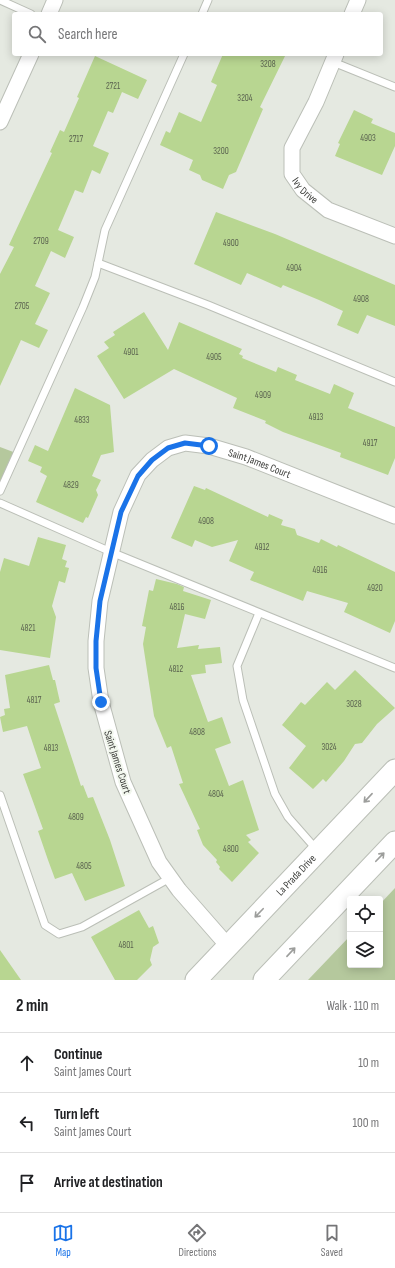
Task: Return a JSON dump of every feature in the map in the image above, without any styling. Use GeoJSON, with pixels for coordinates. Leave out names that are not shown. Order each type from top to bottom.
{"type":"FeatureCollection","features":[{"type":"Feature","properties":{"kind":"main road","name":"La Prada Drive"},"geometry":{"type":"LineString","coordinates":[[196,980],[395,770]]}},
{"type":"Feature","properties":{"kind":"main road"},"geometry":{"type":"LineString","coordinates":[[264,980],[395,842]]}},
{"type":"Feature","properties":{"kind":"street"},"geometry":{"type":"LineString","coordinates":[[50,12],[55,0]]}},
{"type":"Feature","properties":{"kind":"street"},"geometry":{"type":"LineString","coordinates":[[353,12],[358,0]]}},
{"type":"Feature","properties":{"kind":"street"},"geometry":{"type":"LineString","coordinates":[[0,122],[30,56]]}},
{"type":"Feature","properties":{"kind":"street","name":"Ivy Drive"},"geometry":{"type":"LineString","coordinates":[[334,58],[316,102],[292,148],[292,174],[303,190],[328,210],[395,236]]}},
{"type":"Feature","properties":{"kind":"street","name":"Saint James Court"},"geometry":{"type":"LineString","coordinates":[[228,946],[170,878],[159,862],[123,782],[101,702],[96,668],[96,641],[100,601],[121,512],[138,476],[152,460],[168,448],[185,443],[209,446],[246,457],[395,516]]}},
{"type":"Feature","properties":{"kind":"lane"},"geometry":{"type":"LineString","coordinates":[[0,0],[27,12]]}},
{"type":"Feature","properties":{"kind":"lane"},"geometry":{"type":"LineString","coordinates":[[203,12],[208,0]]}},
{"type":"Feature","properties":{"kind":"lane"},"geometry":{"type":"LineString","coordinates":[[0,491],[83,307],[95,277],[105,230],[183,56]]}},
{"type":"Feature","properties":{"kind":"lane"},"geometry":{"type":"LineString","coordinates":[[334,58],[395,87]]}},
{"type":"Feature","properties":{"kind":"lane"},"geometry":{"type":"LineString","coordinates":[[98,263],[208,305],[395,382]]}},
{"type":"Feature","properties":{"kind":"lane"},"geometry":{"type":"LineString","coordinates":[[0,503],[111,552],[395,668]]}},
{"type":"Feature","properties":{"kind":"lane"},"geometry":{"type":"LineString","coordinates":[[259,613],[237,666],[243,700],[275,794],[288,817],[318,852]]}},
{"type":"Feature","properties":{"kind":"lane"},"geometry":{"type":"LineString","coordinates":[[0,795],[45,925],[60,934],[82,927],[170,878]]}},
{"type":"Feature","properties":{"kind":"green space"},"geometry":{"type":"Polygon","coordinates":[[[0,447],[16,453],[0,487],[0,447]]]}},
{"type":"Feature","properties":{"kind":"green space"},"geometry":{"type":"Polygon","coordinates":[[[395,888],[395,980],[308,980],[347,939],[347,968],[383,968],[383,901],[395,888]]]}},
{"type":"Feature","properties":{"kind":"building"},"geometry":{"type":"Polygon","coordinates":[[[95,56],[147,80],[138,99],[122,92],[113,113],[108,111],[93,146],[109,153],[100,174],[92,170],[83,193],[75,190],[58,230],[74,237],[65,258],[51,251],[35,286],[50,293],[35,324],[48,330],[39,348],[21,340],[0,386],[0,274],[14,247],[9,245],[52,153],[50,152],[60,130],[64,132],[95,56]]]}},
{"type":"Feature","properties":{"kind":"building"},"geometry":{"type":"Polygon","coordinates":[[[222,56],[285,56],[260,107],[263,109],[236,172],[229,175],[223,189],[202,180],[200,175],[189,170],[193,160],[160,145],[166,131],[170,133],[179,112],[201,122],[217,85],[211,82],[222,56]]]}},
{"type":"Feature","properties":{"kind":"building"},"geometry":{"type":"Polygon","coordinates":[[[354,110],[373,119],[371,123],[395,133],[395,146],[382,175],[335,156],[340,144],[338,143],[354,110]]]}},
{"type":"Feature","properties":{"kind":"building"},"geometry":{"type":"Polygon","coordinates":[[[216,212],[275,234],[395,285],[395,326],[367,315],[358,334],[337,325],[343,311],[319,300],[283,285],[281,288],[247,273],[241,285],[194,264],[216,212]]]}},
{"type":"Feature","properties":{"kind":"building"},"geometry":{"type":"Polygon","coordinates":[[[144,312],[168,350],[179,322],[242,349],[239,354],[243,356],[242,358],[276,372],[278,367],[297,375],[295,380],[330,394],[334,384],[354,393],[348,408],[395,427],[395,458],[388,475],[340,457],[341,453],[283,432],[265,423],[266,421],[233,408],[237,398],[174,369],[124,399],[97,356],[109,348],[104,342],[115,335],[113,332],[144,312]]]}},
{"type":"Feature","properties":{"kind":"building"},"geometry":{"type":"Polygon","coordinates":[[[75,388],[110,405],[114,452],[101,455],[92,476],[101,480],[96,490],[98,495],[88,518],[86,517],[83,523],[36,502],[47,476],[40,472],[42,467],[28,461],[35,445],[48,451],[75,388]]]}},
{"type":"Feature","properties":{"kind":"building"},"geometry":{"type":"Polygon","coordinates":[[[194,486],[205,490],[206,488],[268,517],[269,514],[283,520],[281,525],[295,529],[297,535],[319,543],[321,539],[337,547],[338,545],[395,572],[395,621],[390,633],[344,612],[348,603],[307,591],[303,601],[250,580],[254,572],[229,561],[238,540],[212,547],[195,540],[192,547],[171,538],[194,486]]]}},
{"type":"Feature","properties":{"kind":"building"},"geometry":{"type":"Polygon","coordinates":[[[38,537],[66,545],[62,559],[67,561],[65,567],[69,568],[65,583],[59,581],[52,606],[56,617],[50,658],[0,650],[0,572],[4,558],[29,566],[38,537]]]}},
{"type":"Feature","properties":{"kind":"building"},"geometry":{"type":"Polygon","coordinates":[[[156,579],[177,584],[184,587],[183,591],[211,600],[205,619],[185,614],[177,648],[199,645],[198,649],[220,647],[222,663],[205,665],[206,673],[191,675],[208,722],[222,717],[231,743],[215,749],[229,786],[243,780],[259,830],[246,835],[251,840],[248,842],[259,853],[232,882],[219,869],[220,867],[216,862],[217,860],[203,845],[197,830],[200,829],[179,784],[183,783],[171,746],[167,748],[154,716],[143,644],[146,627],[142,626],[149,590],[153,591],[156,579]]]}},
{"type":"Feature","properties":{"kind":"building"},"geometry":{"type":"Polygon","coordinates":[[[49,665],[53,680],[55,680],[60,702],[54,704],[81,786],[83,785],[88,798],[93,797],[110,840],[125,886],[85,901],[72,873],[55,879],[38,831],[43,829],[23,774],[41,768],[27,726],[3,732],[0,717],[5,715],[4,709],[10,708],[5,675],[49,665]]]}},
{"type":"Feature","properties":{"kind":"building"},"geometry":{"type":"Polygon","coordinates":[[[355,670],[395,708],[377,724],[362,743],[355,744],[344,761],[326,782],[323,779],[313,789],[289,768],[306,746],[282,725],[301,702],[305,705],[327,682],[335,690],[355,670]]]}},
{"type":"Feature","properties":{"kind":"building"},"geometry":{"type":"Polygon","coordinates":[[[139,910],[149,928],[153,926],[159,943],[153,947],[150,960],[152,965],[137,980],[115,980],[91,937],[139,910]]]}},
{"type":"Feature","properties":{"kind":"building"},"geometry":{"type":"Polygon","coordinates":[[[0,950],[21,980],[0,980],[0,950]]]}},
{"type":"Feature","properties":{"kind":"route"},"geometry":{"type":"LineString","coordinates":[[101,702],[96,668],[96,641],[100,601],[121,512],[138,476],[152,460],[168,448],[185,443],[209,446]]}}]}
